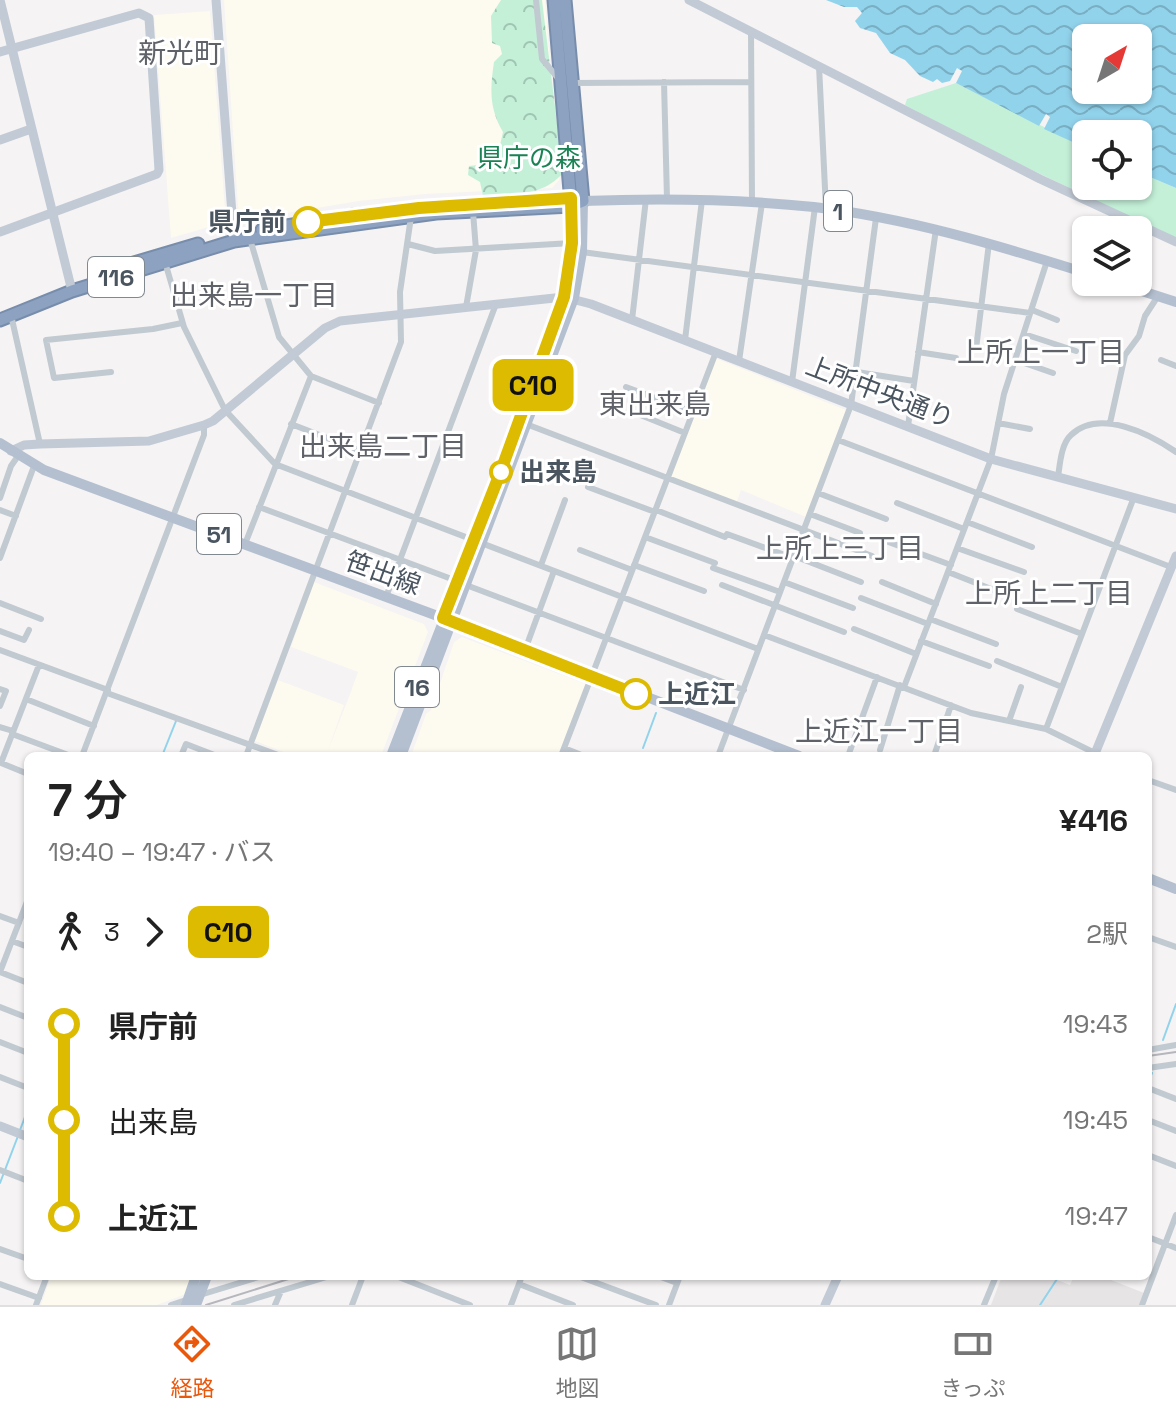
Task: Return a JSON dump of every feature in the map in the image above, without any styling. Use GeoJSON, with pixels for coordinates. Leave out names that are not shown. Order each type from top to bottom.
{"type":"FeatureCollection","features":[{"type":"Feature","properties":{"kind":"highway"},"geometry":{"type":"LineString","coordinates":[[560,2],[575,202]]}},
{"type":"Feature","properties":{"kind":"highway","name":"116"},"geometry":{"type":"LineString","coordinates":[[4,316],[158,254],[234,238],[354,215],[575,202]]}},
{"type":"Feature","properties":{"kind":"highway","name":"116"},"geometry":{"type":"LineString","coordinates":[[71,288],[165,262],[234,238],[250,239],[473,210],[575,202]]}},
{"type":"Feature","properties":{"kind":"main road","name":"1"},"geometry":{"type":"LineString","coordinates":[[575,202],[667,199],[820,208],[936,229],[1072,269]]}},
{"type":"Feature","properties":{"kind":"main road","name":"16"},"geometry":{"type":"LineString","coordinates":[[477,542],[569,298],[575,202]]}},
{"type":"Feature","properties":{"kind":"main road","name":"16"},"geometry":{"type":"LineString","coordinates":[[393,752],[526,424],[569,298],[582,252],[575,202]]}},
{"type":"Feature","properties":{"kind":"main road"},"geometry":{"type":"LineString","coordinates":[[1152,294],[1176,302]]}},
{"type":"Feature","properties":{"kind":"main road","name":"笹出線"},"geometry":{"type":"LineString","coordinates":[[0,443],[34,466],[788,752]]}},
{"type":"Feature","properties":{"kind":"main road","name":"16"},"geometry":{"type":"LineString","coordinates":[[402,752],[447,620]]}},
{"type":"Feature","properties":{"kind":"main road"},"geometry":{"type":"LineString","coordinates":[[1152,880],[1176,889]]}},
{"type":"Feature","properties":{"kind":"main road"},"geometry":{"type":"LineString","coordinates":[[192,1301],[195,1280]]}},
{"type":"Feature","properties":{"kind":"main road"},"geometry":{"type":"LineString","coordinates":[[192,1301],[205,1280]]}},
{"type":"Feature","properties":{"kind":"street"},"geometry":{"type":"LineString","coordinates":[[0,0],[71,288]]}},
{"type":"Feature","properties":{"kind":"street"},"geometry":{"type":"LineString","coordinates":[[216,0],[234,238]]}},
{"type":"Feature","properties":{"kind":"street"},"geometry":{"type":"LineString","coordinates":[[536,0],[542,59],[566,83],[751,82]]}},
{"type":"Feature","properties":{"kind":"street"},"geometry":{"type":"LineString","coordinates":[[689,0],[1040,179],[1176,242]]}},
{"type":"Feature","properties":{"kind":"street"},"geometry":{"type":"LineString","coordinates":[[0,52],[139,13],[149,18],[159,170],[157,174],[0,232]]}},
{"type":"Feature","properties":{"kind":"street"},"geometry":{"type":"LineString","coordinates":[[739,361],[757,203],[751,32]]}},
{"type":"Feature","properties":{"kind":"street"},"geometry":{"type":"LineString","coordinates":[[792,382],[820,208],[819,66]]}},
{"type":"Feature","properties":{"kind":"street"},"geometry":{"type":"LineString","coordinates":[[664,82],[667,199]]}},
{"type":"Feature","properties":{"kind":"street"},"geometry":{"type":"LineString","coordinates":[[0,140],[31,129]]}},
{"type":"Feature","properties":{"kind":"street"},"geometry":{"type":"LineString","coordinates":[[632,320],[646,199]]}},
{"type":"Feature","properties":{"kind":"street"},"geometry":{"type":"LineString","coordinates":[[685,340],[702,200]]}},
{"type":"Feature","properties":{"kind":"street"},"geometry":{"type":"LineString","coordinates":[[466,307],[476,250],[473,210]]}},
{"type":"Feature","properties":{"kind":"street"},"geometry":{"type":"LineString","coordinates":[[247,752],[401,342],[399,315],[411,217]]}},
{"type":"Feature","properties":{"kind":"street"},"geometry":{"type":"LineString","coordinates":[[719,752],[851,405],[876,218]]}},
{"type":"Feature","properties":{"kind":"street"},"geometry":{"type":"LineString","coordinates":[[908,426],[936,229]]}},
{"type":"Feature","properties":{"kind":"street"},"geometry":{"type":"LineString","coordinates":[[250,239],[279,337],[311,376],[379,403]]}},
{"type":"Feature","properties":{"kind":"street"},"geometry":{"type":"LineString","coordinates":[[408,244],[435,251],[572,243]]}},
{"type":"Feature","properties":{"kind":"street"},"geometry":{"type":"LineString","coordinates":[[976,349],[989,243]]}},
{"type":"Feature","properties":{"kind":"street"},"geometry":{"type":"LineString","coordinates":[[582,252],[1031,312],[1057,320]]}},
{"type":"Feature","properties":{"kind":"street"},"geometry":{"type":"LineString","coordinates":[[880,750],[991,459],[998,423],[1047,261]]}},
{"type":"Feature","properties":{"kind":"street"},"geometry":{"type":"LineString","coordinates":[[165,262],[182,323],[225,410],[275,464],[758,649]]}},
{"type":"Feature","properties":{"kind":"street"},"geometry":{"type":"LineString","coordinates":[[1110,423],[1125,355],[1139,336],[1145,316],[1158,296]]}},
{"type":"Feature","properties":{"kind":"street"},"geometry":{"type":"LineString","coordinates":[[0,498],[14,453],[24,445],[149,441],[204,425],[325,328],[340,321],[569,298]]}},
{"type":"Feature","properties":{"kind":"street","name":"上所中央通り"},"geometry":{"type":"LineString","coordinates":[[569,298],[991,459],[1176,509]]}},
{"type":"Feature","properties":{"kind":"street"},"geometry":{"type":"LineString","coordinates":[[386,597],[496,304]]}},
{"type":"Feature","properties":{"kind":"street"},"geometry":{"type":"LineString","coordinates":[[4,316],[40,444]]}},
{"type":"Feature","properties":{"kind":"street"},"geometry":{"type":"LineString","coordinates":[[111,372],[54,378],[46,340],[182,323]]}},
{"type":"Feature","properties":{"kind":"street"},"geometry":{"type":"LineString","coordinates":[[1024,334],[1076,351]]}},
{"type":"Feature","properties":{"kind":"street"},"geometry":{"type":"LineString","coordinates":[[563,752],[716,352]]}},
{"type":"Feature","properties":{"kind":"street"},"geometry":{"type":"LineString","coordinates":[[918,352],[956,358]]}},
{"type":"Feature","properties":{"kind":"street"},"geometry":{"type":"LineString","coordinates":[[1016,360],[1053,373]]}},
{"type":"Feature","properties":{"kind":"street"},"geometry":{"type":"LineString","coordinates":[[1161,360],[1176,366]]}},
{"type":"Feature","properties":{"kind":"street"},"geometry":{"type":"LineString","coordinates":[[857,372],[914,381]]}},
{"type":"Feature","properties":{"kind":"street"},"geometry":{"type":"LineString","coordinates":[[245,544],[311,376]]}},
{"type":"Feature","properties":{"kind":"street"},"geometry":{"type":"LineString","coordinates":[[626,387],[693,412]]}},
{"type":"Feature","properties":{"kind":"street"},"geometry":{"type":"LineString","coordinates":[[633,412],[685,433]]}},
{"type":"Feature","properties":{"kind":"street"},"geometry":{"type":"LineString","coordinates":[[998,423],[1030,429]]}},
{"type":"Feature","properties":{"kind":"street"},"geometry":{"type":"LineString","coordinates":[[1058,477],[1065,443],[1071,434],[1083,427],[1110,423],[1134,429],[1176,452]]}},
{"type":"Feature","properties":{"kind":"street"},"geometry":{"type":"LineString","coordinates":[[291,424],[361,451]]}},
{"type":"Feature","properties":{"kind":"street"},"geometry":{"type":"LineString","coordinates":[[526,424],[872,556]]}},
{"type":"Feature","properties":{"kind":"street"},"geometry":{"type":"LineString","coordinates":[[84,752],[174,517],[204,435],[204,425]]}},
{"type":"Feature","properties":{"kind":"street"},"geometry":{"type":"LineString","coordinates":[[838,440],[1171,567]]}},
{"type":"Feature","properties":{"kind":"street"},"geometry":{"type":"LineString","coordinates":[[0,558],[34,466]]}},
{"type":"Feature","properties":{"kind":"street"},"geometry":{"type":"LineString","coordinates":[[588,487],[861,582]]}},
{"type":"Feature","properties":{"kind":"street"},"geometry":{"type":"LineString","coordinates":[[818,493],[886,519]]}},
{"type":"Feature","properties":{"kind":"street"},"geometry":{"type":"LineString","coordinates":[[1046,729],[1134,497]]}},
{"type":"Feature","properties":{"kind":"street"},"geometry":{"type":"LineString","coordinates":[[541,565],[565,500]]}},
{"type":"Feature","properties":{"kind":"street"},"geometry":{"type":"LineString","coordinates":[[897,503],[1032,547]]}},
{"type":"Feature","properties":{"kind":"street"},"geometry":{"type":"LineString","coordinates":[[259,507],[744,690]]}},
{"type":"Feature","properties":{"kind":"street"},"geometry":{"type":"LineString","coordinates":[[0,510],[16,516]]}},
{"type":"Feature","properties":{"kind":"street"},"geometry":{"type":"LineString","coordinates":[[810,514],[860,533]]}},
{"type":"Feature","properties":{"kind":"street"},"geometry":{"type":"LineString","coordinates":[[645,537],[780,592]]}},
{"type":"Feature","properties":{"kind":"street"},"geometry":{"type":"LineString","coordinates":[[883,540],[1014,598]]}},
{"type":"Feature","properties":{"kind":"street"},"geometry":{"type":"LineString","coordinates":[[957,548],[1024,572]]}},
{"type":"Feature","properties":{"kind":"street"},"geometry":{"type":"LineString","coordinates":[[580,550],[704,591]]}},
{"type":"Feature","properties":{"kind":"street"},"geometry":{"type":"LineString","coordinates":[[1098,752],[1176,556]]}},
{"type":"Feature","properties":{"kind":"street"},"geometry":{"type":"LineString","coordinates":[[524,651],[554,571]]}},
{"type":"Feature","properties":{"kind":"street"},"geometry":{"type":"LineString","coordinates":[[784,582],[853,608]]}},
{"type":"Feature","properties":{"kind":"street"},"geometry":{"type":"LineString","coordinates":[[882,582],[936,604]]}},
{"type":"Feature","properties":{"kind":"street"},"geometry":{"type":"LineString","coordinates":[[722,585],[844,632]]}},
{"type":"Feature","properties":{"kind":"street"},"geometry":{"type":"LineString","coordinates":[[861,598],[996,644]]}},
{"type":"Feature","properties":{"kind":"street"},"geometry":{"type":"LineString","coordinates":[[0,603],[41,619]]}},
{"type":"Feature","properties":{"kind":"street"},"geometry":{"type":"LineString","coordinates":[[1017,609],[1082,634]]}},
{"type":"Feature","properties":{"kind":"street"},"geometry":{"type":"LineString","coordinates":[[854,629],[916,654]]}},
{"type":"Feature","properties":{"kind":"street"},"geometry":{"type":"LineString","coordinates":[[0,631],[24,640],[29,630]]}},
{"type":"Feature","properties":{"kind":"street"},"geometry":{"type":"LineString","coordinates":[[764,635],[971,713],[1046,729],[1091,752]]}},
{"type":"Feature","properties":{"kind":"street"},"geometry":{"type":"LineString","coordinates":[[921,641],[989,666]]}},
{"type":"Feature","properties":{"kind":"street"},"geometry":{"type":"LineString","coordinates":[[0,650],[271,752]]}},
{"type":"Feature","properties":{"kind":"street"},"geometry":{"type":"LineString","coordinates":[[997,661],[1062,687]]}},
{"type":"Feature","properties":{"kind":"street"},"geometry":{"type":"LineString","coordinates":[[24,772],[1,763],[39,665]]}},
{"type":"Feature","properties":{"kind":"street"},"geometry":{"type":"LineString","coordinates":[[849,752],[877,677]]}},
{"type":"Feature","properties":{"kind":"street"},"geometry":{"type":"LineString","coordinates":[[1009,721],[1021,687]]}},
{"type":"Feature","properties":{"kind":"street"},"geometry":{"type":"LineString","coordinates":[[0,689],[6,691],[0,706]]}},
{"type":"Feature","properties":{"kind":"street"},"geometry":{"type":"LineString","coordinates":[[26,699],[94,726]]}},
{"type":"Feature","properties":{"kind":"street"},"geometry":{"type":"LineString","coordinates":[[935,752],[951,705]]}},
{"type":"Feature","properties":{"kind":"street"},"geometry":{"type":"LineString","coordinates":[[0,727],[61,752]]}},
{"type":"Feature","properties":{"kind":"street"},"geometry":{"type":"LineString","coordinates":[[183,752],[186,744],[207,752]]}},
{"type":"Feature","properties":{"kind":"street"},"geometry":{"type":"LineString","coordinates":[[1152,781],[1176,790]]}},
{"type":"Feature","properties":{"kind":"street"},"geometry":{"type":"LineString","coordinates":[[24,913],[0,972],[24,981]]}},
{"type":"Feature","properties":{"kind":"street"},"geometry":{"type":"LineString","coordinates":[[0,916],[19,923]]}},
{"type":"Feature","properties":{"kind":"street"},"geometry":{"type":"LineString","coordinates":[[1152,938],[1176,947]]}},
{"type":"Feature","properties":{"kind":"street"},"geometry":{"type":"LineString","coordinates":[[12,941],[24,946]]}},
{"type":"Feature","properties":{"kind":"street"},"geometry":{"type":"LineString","coordinates":[[0,1007],[24,1016]]}},
{"type":"Feature","properties":{"kind":"street"},"geometry":{"type":"LineString","coordinates":[[0,1042],[24,1051]]}},
{"type":"Feature","properties":{"kind":"street"},"geometry":{"type":"LineString","coordinates":[[1152,1049],[1176,1045]]}},
{"type":"Feature","properties":{"kind":"street"},"geometry":{"type":"LineString","coordinates":[[1152,1067],[1176,1064]]}},
{"type":"Feature","properties":{"kind":"street"},"geometry":{"type":"LineString","coordinates":[[0,1077],[24,1086]]}},
{"type":"Feature","properties":{"kind":"street"},"geometry":{"type":"LineString","coordinates":[[1152,1090],[1176,1099]]}},
{"type":"Feature","properties":{"kind":"street"},"geometry":{"type":"LineString","coordinates":[[1152,1122],[1176,1131]]}},
{"type":"Feature","properties":{"kind":"street"},"geometry":{"type":"LineString","coordinates":[[0,1126],[24,1135]]}},
{"type":"Feature","properties":{"kind":"street"},"geometry":{"type":"LineString","coordinates":[[1152,1157],[1176,1166]]}},
{"type":"Feature","properties":{"kind":"street"},"geometry":{"type":"LineString","coordinates":[[0,1170],[24,1180]]}},
{"type":"Feature","properties":{"kind":"street"},"geometry":{"type":"LineString","coordinates":[[1152,1278],[1176,1215]]}},
{"type":"Feature","properties":{"kind":"street"},"geometry":{"type":"LineString","coordinates":[[1152,1239],[1176,1248]]}},
{"type":"Feature","properties":{"kind":"street"},"geometry":{"type":"LineString","coordinates":[[0,1249],[24,1258]]}},
{"type":"Feature","properties":{"kind":"street"},"geometry":{"type":"LineString","coordinates":[[0,1284],[38,1302],[46,1280]]}},
{"type":"Feature","properties":{"kind":"street"},"geometry":{"type":"LineString","coordinates":[[171,1305],[192,1301],[251,1280]]}},
{"type":"Feature","properties":{"kind":"street"},"geometry":{"type":"LineString","coordinates":[[234,1305],[317,1280]]}},
{"type":"Feature","properties":{"kind":"street"},"geometry":{"type":"LineString","coordinates":[[352,1305],[361,1280]]}},
{"type":"Feature","properties":{"kind":"street"},"geometry":{"type":"LineString","coordinates":[[406,1280],[470,1305]]}},
{"type":"Feature","properties":{"kind":"street"},"geometry":{"type":"LineString","coordinates":[[511,1305],[520,1280]]}},
{"type":"Feature","properties":{"kind":"street"},"geometry":{"type":"LineString","coordinates":[[589,1280],[656,1305]]}},
{"type":"Feature","properties":{"kind":"street"},"geometry":{"type":"LineString","coordinates":[[669,1305],[678,1280]]}},
{"type":"Feature","properties":{"kind":"street"},"geometry":{"type":"LineString","coordinates":[[825,1305],[836,1280]]}},
{"type":"Feature","properties":{"kind":"street"},"geometry":{"type":"LineString","coordinates":[[984,1305],[994,1280]]}},
{"type":"Feature","properties":{"kind":"street"},"geometry":{"type":"LineString","coordinates":[[1142,1305],[1151,1280]]}},
{"type":"Feature","properties":{"kind":"street"},"geometry":{"type":"LineString","coordinates":[[519,1284],[573,1305]]}},
{"type":"Feature","properties":{"kind":"street"},"geometry":{"type":"LineString","coordinates":[[275,1305],[281,1291]]}},
{"type":"Feature","properties":{"kind":"shaded area"},"geometry":{"type":"Polygon","coordinates":[[[224,0],[545,0],[559,180],[552,188],[425,194],[359,201],[239,221],[224,0]]]}},
{"type":"Feature","properties":{"kind":"shaded area"},"geometry":{"type":"Polygon","coordinates":[[[210,11],[226,222],[171,238],[154,15],[210,11]]]}},
{"type":"Feature","properties":{"kind":"shaded area"},"geometry":{"type":"Polygon","coordinates":[[[715,358],[846,410],[806,517],[741,490],[737,502],[671,477],[715,358]]]}},
{"type":"Feature","properties":{"kind":"shaded area"},"geometry":{"type":"Polygon","coordinates":[[[314,582],[424,624],[428,632],[383,752],[327,752],[358,672],[291,647],[314,582]]]}},
{"type":"Feature","properties":{"kind":"shaded area"},"geometry":{"type":"Polygon","coordinates":[[[462,637],[586,684],[560,752],[412,752],[426,714],[431,710],[454,642],[462,637]]]}},
{"type":"Feature","properties":{"kind":"shaded area"},"geometry":{"type":"Polygon","coordinates":[[[278,680],[344,705],[327,752],[284,752],[255,741],[278,680]]]}},
{"type":"Feature","properties":{"kind":"shaded area"},"geometry":{"type":"Polygon","coordinates":[[[50,1280],[191,1280],[186,1294],[157,1305],[41,1305],[50,1280]]]}},
{"type":"Feature","properties":{"kind":"shaded area"},"geometry":{"type":"Polygon","coordinates":[[[1000,1280],[1057,1280],[1070,1285],[1072,1280],[1111,1280],[1144,1293],[1139,1305],[991,1305],[1000,1280]]]}},
{"type":"Feature","properties":{"kind":"green space","name":"県庁の森"},"geometry":{"type":"Polygon","coordinates":[[[501,0],[542,0],[563,173],[555,181],[536,190],[483,196],[480,182],[468,175],[469,166],[496,163],[503,132],[495,115],[491,90],[494,62],[502,54],[500,46],[492,43],[491,16],[501,0]]]}},
{"type":"Feature","properties":{"kind":"green space"},"geometry":{"type":"Polygon","coordinates":[[[956,83],[1072,141],[1072,189],[905,105],[907,99],[956,83]]]}},
{"type":"Feature","properties":{"kind":"green space"},"geometry":{"type":"Polygon","coordinates":[[[1152,178],[1176,188],[1176,239],[1152,227],[1152,216],[1128,216],[1095,200],[1152,200],[1152,178]]]}},
{"type":"Feature","properties":{"kind":"water"},"geometry":{"type":"Polygon","coordinates":[[[826,0],[1176,0],[1176,188],[1152,178],[1152,120],[1072,120],[1072,142],[1044,129],[1050,117],[1046,114],[1039,126],[956,83],[962,71],[957,68],[950,81],[942,83],[920,76],[905,60],[890,53],[876,33],[860,28],[855,21],[862,13],[857,7],[844,7],[826,0]]]}},
{"type":"Feature","properties":{"kind":"waterway"},"geometry":{"type":"LineString","coordinates":[[643,748],[656,713]]}},
{"type":"Feature","properties":{"kind":"waterway"},"geometry":{"type":"LineString","coordinates":[[164,752],[176,721]]}},
{"type":"Feature","properties":{"kind":"waterway"},"geometry":{"type":"LineString","coordinates":[[1163,1040],[1176,1004]]}},
{"type":"Feature","properties":{"kind":"waterway"},"geometry":{"type":"LineString","coordinates":[[20,1130],[24,1120]]}},
{"type":"Feature","properties":{"kind":"waterway"},"geometry":{"type":"LineString","coordinates":[[0,1183],[18,1136]]}},
{"type":"Feature","properties":{"kind":"waterway"},"geometry":{"type":"LineString","coordinates":[[1040,1305],[1056,1280]]}},
{"type":"Feature","properties":{"kind":"railway"},"geometry":{"type":"LineString","coordinates":[[1152,1055],[1176,1052]]}},
{"type":"Feature","properties":{"kind":"railway"},"geometry":{"type":"LineString","coordinates":[[206,1305],[285,1280]]}},
{"type":"Feature","properties":{"kind":"bus line","name":"C10"},"geometry":{"type":"LineString","coordinates":[[308,222],[419,208],[571,198],[570,272],[564,297],[443,618],[636,694]]}},
{"type":"Feature","properties":{"kind":"place","name":"県庁前"},"geometry":{"type":"Point","coordinates":[308,222]}},
{"type":"Feature","properties":{"kind":"place","name":"出来島"},"geometry":{"type":"Point","coordinates":[501,472]}},
{"type":"Feature","properties":{"kind":"place","name":"上近江"},"geometry":{"type":"Point","coordinates":[636,694]}},
{"type":"Feature","properties":{"kind":"district","name":"新光町"},"geometry":{"type":"Point","coordinates":[180,53]}},
{"type":"Feature","properties":{"kind":"district","name":"出来島一丁目"},"geometry":{"type":"Point","coordinates":[254,295]}},
{"type":"Feature","properties":{"kind":"district","name":"上所上一丁目"},"geometry":{"type":"Point","coordinates":[1041,352]}},
{"type":"Feature","properties":{"kind":"district","name":"東出来島"},"geometry":{"type":"Point","coordinates":[655,404]}},
{"type":"Feature","properties":{"kind":"district","name":"出来島二丁目"},"geometry":{"type":"Point","coordinates":[383,446]}},
{"type":"Feature","properties":{"kind":"district","name":"上所上三丁目"},"geometry":{"type":"Point","coordinates":[840,548]}},
{"type":"Feature","properties":{"kind":"district","name":"上所上二丁目"},"geometry":{"type":"Point","coordinates":[1049,593]}},
{"type":"Feature","properties":{"kind":"district","name":"上近江一丁目"},"geometry":{"type":"Point","coordinates":[879,731]}}]}
